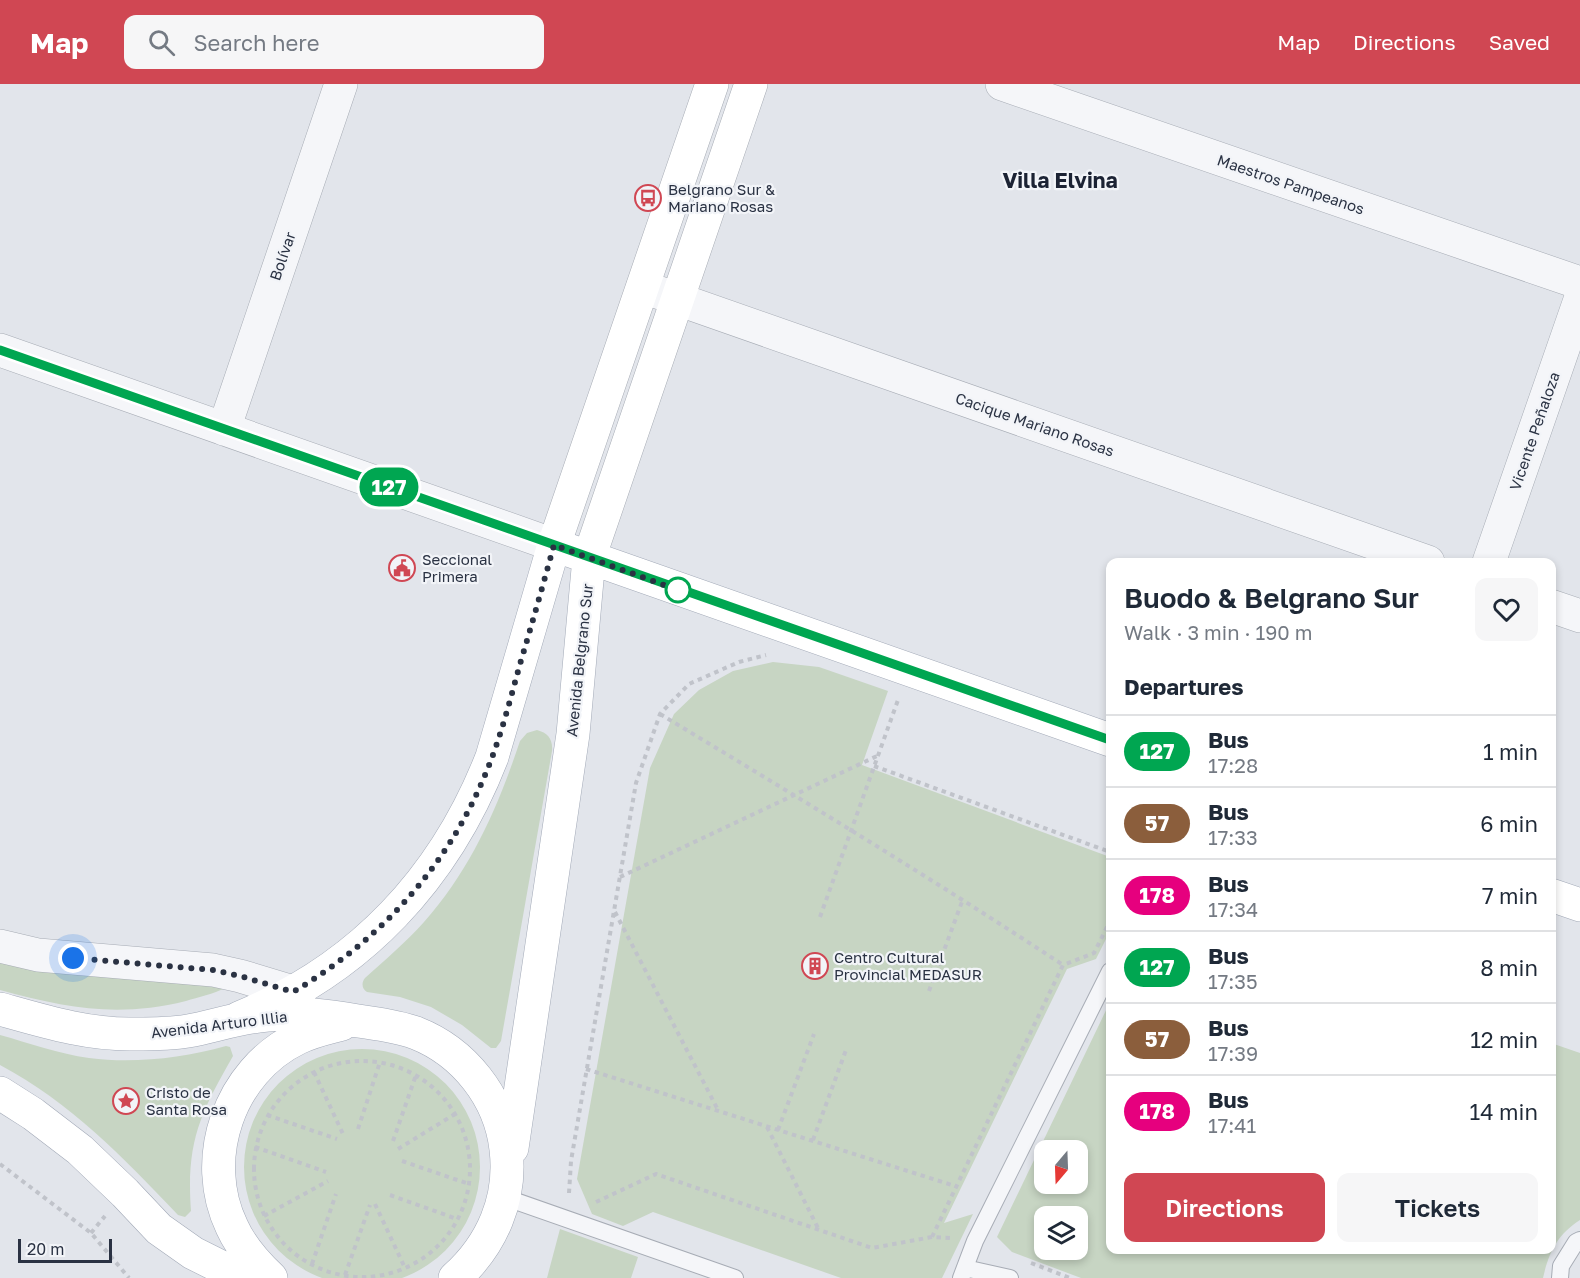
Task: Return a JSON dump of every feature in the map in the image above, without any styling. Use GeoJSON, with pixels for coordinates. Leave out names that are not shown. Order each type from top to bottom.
{"type":"FeatureCollection","features":[{"type":"Feature","properties":{"kind":"main road"},"geometry":{"type":"LineString","coordinates":[[258,1067],[297,1003],[379,929],[415,891],[453,837],[482,784],[502,729],[554,545],[712,84]]}},
{"type":"Feature","properties":{"kind":"main road","name":"Avenida Belgrano Sur"},"geometry":{"type":"LineString","coordinates":[[504,1197],[573,734],[589,558],[752,84]]}},
{"type":"Feature","properties":{"kind":"main road"},"geometry":{"type":"LineString","coordinates":[[554,545],[1106,739]]}},
{"type":"Feature","properties":{"kind":"main road"},"geometry":{"type":"LineString","coordinates":[[1556,897],[1580,905]]}},
{"type":"Feature","properties":{"kind":"main road","name":"Avenida Arturo Illia"},"geometry":{"type":"LineString","coordinates":[[0,1009],[75,1028],[130,1034],[186,1031],[297,1003],[400,1028],[438,1043],[474,1075],[489,1095],[499,1117],[508,1163],[504,1197],[493,1230],[481,1250],[455,1278]]}},
{"type":"Feature","properties":{"kind":"main road","name":"Avenida Arturo Illia"},"geometry":{"type":"LineString","coordinates":[[271,1278],[243,1247],[231,1227],[223,1203],[219,1179],[219,1155],[228,1115],[242,1087],[258,1067],[276,1052],[304,1035],[320,1029],[368,1022]]}},
{"type":"Feature","properties":{"kind":"main road"},"geometry":{"type":"LineString","coordinates":[[0,1093],[33,1114],[80,1150],[159,1229],[225,1276]]}},
{"type":"Feature","properties":{"kind":"main road"},"geometry":{"type":"LineString","coordinates":[[219,1179],[225,1276]]}},
{"type":"Feature","properties":{"kind":"main road"},"geometry":{"type":"LineString","coordinates":[[484,1278],[504,1197]]}},
{"type":"Feature","properties":{"kind":"street","name":"Bolívar"},"geometry":{"type":"LineString","coordinates":[[224,429],[341,84]]}},
{"type":"Feature","properties":{"kind":"street","name":"Maestros Pampeanos"},"geometry":{"type":"LineString","coordinates":[[1002,84],[1580,283]]}},
{"type":"Feature","properties":{"kind":"street","name":"Cacique Mariano Rosas"},"geometry":{"type":"LineString","coordinates":[[643,287],[1417,558]]}},
{"type":"Feature","properties":{"kind":"street","name":"Vicente Peñaloza"},"geometry":{"type":"LineString","coordinates":[[1490,558],[1580,300]]}},
{"type":"Feature","properties":{"kind":"street"},"geometry":{"type":"LineString","coordinates":[[0,350],[554,545]]}},
{"type":"Feature","properties":{"kind":"street"},"geometry":{"type":"LineString","coordinates":[[1556,608],[1580,616]]}},
{"type":"Feature","properties":{"kind":"street"},"geometry":{"type":"LineString","coordinates":[[0,946],[38,955],[213,970],[240,976],[297,1003]]}},
{"type":"Feature","properties":{"kind":"lane"},"geometry":{"type":"LineString","coordinates":[[1010,1278],[963,1273],[975,1241],[1106,979]]}},
{"type":"Feature","properties":{"kind":"lane"},"geometry":{"type":"LineString","coordinates":[[504,1197],[735,1278]]}},
{"type":"Feature","properties":{"kind":"lane"},"geometry":{"type":"LineString","coordinates":[[1560,1278],[1561,1266],[1576,1242],[1580,1240]]}},
{"type":"Feature","properties":{"kind":"path"},"geometry":{"type":"LineString","coordinates":[[570,1196],[568,1187],[571,1161],[636,783],[660,714],[689,684],[739,662],[771,654]]}},
{"type":"Feature","properties":{"kind":"path"},"geometry":{"type":"LineString","coordinates":[[820,917],[899,695]]}},
{"type":"Feature","properties":{"kind":"path"},"geometry":{"type":"LineString","coordinates":[[660,714],[851,829],[1063,965]]}},
{"type":"Feature","properties":{"kind":"path"},"geometry":{"type":"LineString","coordinates":[[620,878],[877,756]]}},
{"type":"Feature","properties":{"kind":"path"},"geometry":{"type":"LineString","coordinates":[[874,766],[1106,851]]}},
{"type":"Feature","properties":{"kind":"path"},"geometry":{"type":"LineString","coordinates":[[929,991],[963,899]]}},
{"type":"Feature","properties":{"kind":"path"},"geometry":{"type":"LineString","coordinates":[[614,910],[718,1111]]}},
{"type":"Feature","properties":{"kind":"path"},"geometry":{"type":"LineString","coordinates":[[932,1237],[1063,965],[1094,953],[1106,929]]}},
{"type":"Feature","properties":{"kind":"path"},"geometry":{"type":"LineString","coordinates":[[778,1130],[814,1034]]}},
{"type":"Feature","properties":{"kind":"path"},"geometry":{"type":"LineString","coordinates":[[813,1140],[846,1050]]}},
{"type":"Feature","properties":{"kind":"path"},"geometry":{"type":"LineString","coordinates":[[354,1061],[380,1062],[416,1075],[438,1092],[455,1114],[469,1155],[469,1184],[458,1219],[441,1242],[424,1257],[405,1268],[376,1276],[345,1275],[312,1264],[284,1244],[264,1216],[254,1182],[255,1147],[267,1115],[287,1090],[314,1072],[327,1066],[354,1061]]}},
{"type":"Feature","properties":{"kind":"path"},"geometry":{"type":"LineString","coordinates":[[358,1129],[380,1062]]}},
{"type":"Feature","properties":{"kind":"path"},"geometry":{"type":"LineString","coordinates":[[586,1069],[955,1186]]}},
{"type":"Feature","properties":{"kind":"path"},"geometry":{"type":"LineString","coordinates":[[314,1072],[344,1134]]}},
{"type":"Feature","properties":{"kind":"path"},"geometry":{"type":"LineString","coordinates":[[393,1141],[416,1075]]}},
{"type":"Feature","properties":{"kind":"path"},"geometry":{"type":"LineString","coordinates":[[398,1149],[455,1114]]}},
{"type":"Feature","properties":{"kind":"path"},"geometry":{"type":"LineString","coordinates":[[267,1115],[337,1139]]}},
{"type":"Feature","properties":{"kind":"path"},"geometry":{"type":"LineString","coordinates":[[766,1126],[820,1231]]}},
{"type":"Feature","properties":{"kind":"path"},"geometry":{"type":"LineString","coordinates":[[255,1147],[326,1172]]}},
{"type":"Feature","properties":{"kind":"path"},"geometry":{"type":"LineString","coordinates":[[402,1161],[469,1184]]}},
{"type":"Feature","properties":{"kind":"path"},"geometry":{"type":"LineString","coordinates":[[0,1164],[91,1233],[129,1278]]}},
{"type":"Feature","properties":{"kind":"path"},"geometry":{"type":"LineString","coordinates":[[590,1205],[656,1174],[873,1248],[932,1237],[975,1241]]}},
{"type":"Feature","properties":{"kind":"path"},"geometry":{"type":"LineString","coordinates":[[264,1216],[328,1181]]}},
{"type":"Feature","properties":{"kind":"path"},"geometry":{"type":"LineString","coordinates":[[312,1264],[336,1194]]}},
{"type":"Feature","properties":{"kind":"path"},"geometry":{"type":"LineString","coordinates":[[390,1195],[458,1219]]}},
{"type":"Feature","properties":{"kind":"path"},"geometry":{"type":"LineString","coordinates":[[345,1275],[373,1204],[405,1268]]}},
{"type":"Feature","properties":{"kind":"green space"},"geometry":{"type":"Polygon","coordinates":[[[773,662],[819,667],[888,691],[862,765],[1106,856],[1106,939],[1096,959],[1067,969],[944,1223],[973,1214],[942,1278],[841,1278],[653,1212],[623,1226],[592,1214],[577,1179],[650,768],[674,714],[699,690],[733,671],[773,662]]]}},
{"type":"Feature","properties":{"kind":"green space"},"geometry":{"type":"Polygon","coordinates":[[[537,730],[549,737],[552,751],[501,1041],[496,1048],[491,1048],[462,1025],[431,1007],[400,997],[367,992],[363,984],[365,978],[424,922],[456,881],[492,813],[520,741],[527,733],[537,730]]]}},
{"type":"Feature","properties":{"kind":"green space"},"geometry":{"type":"Polygon","coordinates":[[[0,959],[225,988],[211,994],[161,1006],[114,1010],[92,1009],[48,1002],[0,990],[0,959]]]}},
{"type":"Feature","properties":{"kind":"green space"},"geometry":{"type":"Polygon","coordinates":[[[1106,1010],[1106,1254],[1551,1254],[1543,1278],[1081,1278],[1012,1252],[997,1237],[1034,1160],[1034,1194],[1088,1194],[1088,1140],[1044,1140],[1106,1010]]]}},
{"type":"Feature","properties":{"kind":"green space"},"geometry":{"type":"Polygon","coordinates":[[[0,1035],[67,1054],[106,1060],[158,1059],[230,1047],[233,1056],[204,1112],[193,1147],[191,1211],[185,1217],[178,1215],[95,1132],[50,1096],[0,1065],[0,1035]]]}},
{"type":"Feature","properties":{"kind":"green space"},"geometry":{"type":"Polygon","coordinates":[[[1556,1045],[1580,1053],[1580,1220],[1565,1232],[1556,1244],[1556,1045]]]}},
{"type":"Feature","properties":{"kind":"green space"},"geometry":{"type":"Polygon","coordinates":[[[350,1049],[374,1049],[396,1054],[418,1062],[437,1075],[454,1092],[467,1111],[480,1155],[478,1190],[467,1223],[461,1233],[446,1251],[428,1266],[399,1279],[325,1279],[296,1266],[278,1251],[257,1223],[244,1179],[244,1155],[249,1133],[257,1111],[270,1092],[287,1075],[306,1062],[350,1049]]]}},
{"type":"Feature","properties":{"kind":"green space"},"geometry":{"type":"Polygon","coordinates":[[[560,1229],[638,1257],[631,1278],[547,1278],[560,1229]]]}},
{"type":"Feature","properties":{"kind":"bus line","name":"127"},"geometry":{"type":"LineString","coordinates":[[0,350],[1106,739]]}},
{"type":"Feature","properties":{"kind":"place","name":"Belgrano Sur & Mariano Rosas"},"geometry":{"type":"Point","coordinates":[648,198]}},
{"type":"Feature","properties":{"kind":"place","name":"Seccional Primera"},"geometry":{"type":"Point","coordinates":[402,568]}},
{"type":"Feature","properties":{"kind":"place","name":"Centro Cultural Provincial MEDASUR"},"geometry":{"type":"Point","coordinates":[815,966]}},
{"type":"Feature","properties":{"kind":"place","name":"Cristo de Santa Rosa"},"geometry":{"type":"Point","coordinates":[126,1101]}},
{"type":"Feature","properties":{"kind":"district","name":"Villa Elvina"},"geometry":{"type":"Point","coordinates":[1060,180]}},
{"type":"Feature","properties":{"kind":"route"},"geometry":{"type":"LineString","coordinates":[[73,958],[213,970],[293,992],[320,976],[347,957],[395,914],[435,864],[469,810],[482,784],[502,729],[554,545],[678,590]]}}]}
